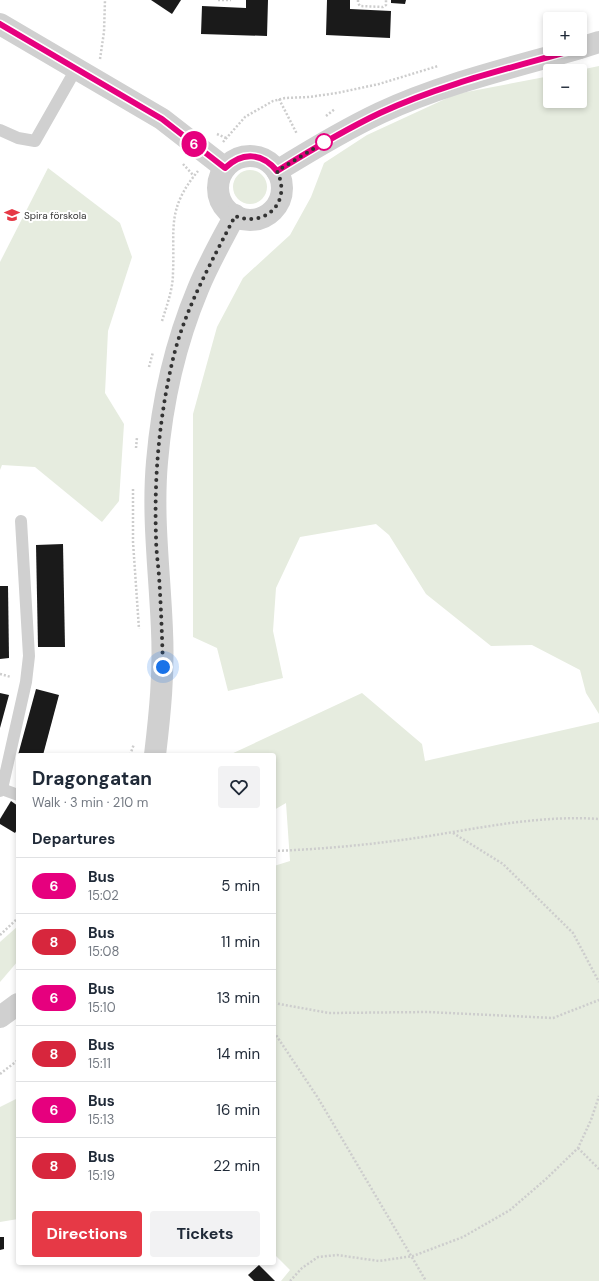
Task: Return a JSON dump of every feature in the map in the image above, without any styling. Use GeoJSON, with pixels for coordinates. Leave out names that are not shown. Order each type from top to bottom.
{"type":"FeatureCollection","features":[{"type":"Feature","properties":{"kind":"street"},"geometry":{"type":"LineString","coordinates":[[0,24],[162,119],[217,162],[230,163],[242,157],[264,158],[272,165],[280,177],[282,189],[281,197],[274,209],[263,217],[256,219],[242,219],[228,211],[222,204],[219,192],[220,178],[217,162]]}},
{"type":"Feature","properties":{"kind":"street"},"geometry":{"type":"LineString","coordinates":[[587,46],[599,42]]}},
{"type":"Feature","properties":{"kind":"street"},"geometry":{"type":"LineString","coordinates":[[277,171],[338,134],[382,112],[463,82],[553,56]]}},
{"type":"Feature","properties":{"kind":"street"},"geometry":{"type":"LineString","coordinates":[[156,753],[162,700],[163,667],[156,532],[157,462],[161,423],[172,362],[185,322],[198,288],[235,216]]}},
{"type":"Feature","properties":{"kind":"street"},"geometry":{"type":"LineString","coordinates":[[0,1017],[16,1005]]}},
{"type":"Feature","properties":{"kind":"lane"},"geometry":{"type":"LineString","coordinates":[[0,130],[18,138],[35,142],[76,69]]}},
{"type":"Feature","properties":{"kind":"lane"},"geometry":{"type":"LineString","coordinates":[[16,794],[1,790],[26,682],[29,656],[21,521]]}},
{"type":"Feature","properties":{"kind":"path"},"geometry":{"type":"LineString","coordinates":[[100,61],[104,32],[105,0]]}},
{"type":"Feature","properties":{"kind":"path"},"geometry":{"type":"LineString","coordinates":[[218,0],[232,0]]}},
{"type":"Feature","properties":{"kind":"path"},"geometry":{"type":"LineString","coordinates":[[358,0],[360,6],[383,7],[386,5],[386,0]]}},
{"type":"Feature","properties":{"kind":"path"},"geometry":{"type":"LineString","coordinates":[[162,323],[170,296],[173,273],[173,229],[175,212],[181,196],[194,176],[217,162],[245,117],[273,101],[285,98],[308,97],[337,93],[379,84],[438,66]]}},
{"type":"Feature","properties":{"kind":"path"},"geometry":{"type":"LineString","coordinates":[[149,368],[155,346]]}},
{"type":"Feature","properties":{"kind":"path"},"geometry":{"type":"LineString","coordinates":[[136,449],[137,434]]}},
{"type":"Feature","properties":{"kind":"path"},"geometry":{"type":"LineString","coordinates":[[133,486],[134,542],[139,630]]}},
{"type":"Feature","properties":{"kind":"path"},"geometry":{"type":"LineString","coordinates":[[131,753],[135,744]]}},
{"type":"Feature","properties":{"kind":"path"},"geometry":{"type":"LineString","coordinates":[[276,851],[372,843],[534,821],[599,819]]}},
{"type":"Feature","properties":{"kind":"path"},"geometry":{"type":"LineString","coordinates":[[453,832],[503,864],[573,933],[599,982]]}},
{"type":"Feature","properties":{"kind":"path"},"geometry":{"type":"LineString","coordinates":[[0,935],[16,920]]}},
{"type":"Feature","properties":{"kind":"path"},"geometry":{"type":"LineString","coordinates":[[276,1003],[329,1013],[428,1012],[553,1018],[599,1000]]}},
{"type":"Feature","properties":{"kind":"path"},"geometry":{"type":"LineString","coordinates":[[276,1035],[318,1098],[413,1256],[426,1281]]}},
{"type":"Feature","properties":{"kind":"path"},"geometry":{"type":"LineString","coordinates":[[0,1074],[16,1062]]}},
{"type":"Feature","properties":{"kind":"path"},"geometry":{"type":"LineString","coordinates":[[290,1281],[302,1268],[318,1257],[337,1254],[379,1261],[413,1256],[463,1236],[510,1210],[546,1179],[578,1148],[591,1120],[599,1096]]}},
{"type":"Feature","properties":{"kind":"path"},"geometry":{"type":"LineString","coordinates":[[578,1148],[599,1169]]}},
{"type":"Feature","properties":{"kind":"shaded area"},"geometry":{"type":"Polygon","coordinates":[[[599,66],[599,714],[586,693],[580,670],[532,645],[491,646],[426,594],[389,535],[376,524],[300,537],[276,588],[273,631],[283,678],[228,691],[217,648],[193,637],[193,414],[217,327],[243,278],[290,235],[311,197],[324,163],[367,135],[456,94],[543,77],[543,108],[587,108],[587,68],[599,66]]]}},
{"type":"Feature","properties":{"kind":"shaded area"},"geometry":{"type":"Polygon","coordinates":[[[48,168],[120,223],[132,257],[108,331],[105,393],[124,424],[119,501],[102,522],[35,467],[2,465],[0,470],[0,262],[48,168]]]}},
{"type":"Feature","properties":{"kind":"shaded area"},"geometry":{"type":"Polygon","coordinates":[[[253,170],[262,175],[266,180],[266,194],[262,199],[257,203],[247,204],[243,203],[234,194],[233,184],[234,180],[243,171],[253,170]]]}},
{"type":"Feature","properties":{"kind":"shaded area"},"geometry":{"type":"Polygon","coordinates":[[[362,693],[422,744],[425,761],[599,722],[599,1281],[281,1281],[290,1270],[276,1256],[276,865],[290,861],[286,803],[276,809],[276,753],[233,753],[362,693]]]}},
{"type":"Feature","properties":{"kind":"shaded area"},"geometry":{"type":"Polygon","coordinates":[[[16,928],[16,963],[0,982],[0,942],[16,928]]]}},
{"type":"Feature","properties":{"kind":"shaded area"},"geometry":{"type":"Polygon","coordinates":[[[16,1099],[16,1219],[0,1222],[0,1107],[16,1099]]]}},
{"type":"Feature","properties":{"kind":"building"},"geometry":{"type":"Polygon","coordinates":[[[151,0],[181,0],[172,14],[151,0]]]}},
{"type":"Feature","properties":{"kind":"building"},"geometry":{"type":"Polygon","coordinates":[[[246,0],[268,0],[267,36],[201,34],[202,6],[246,8],[246,0]]]}},
{"type":"Feature","properties":{"kind":"building"},"geometry":{"type":"Polygon","coordinates":[[[327,0],[350,0],[350,9],[391,11],[390,38],[326,35],[327,0]]]}},
{"type":"Feature","properties":{"kind":"building"},"geometry":{"type":"Polygon","coordinates":[[[391,0],[406,0],[405,4],[391,3],[391,0]]]}},
{"type":"Feature","properties":{"kind":"building"},"geometry":{"type":"Polygon","coordinates":[[[63,544],[65,647],[38,647],[36,545],[63,544]]]}},
{"type":"Feature","properties":{"kind":"building"},"geometry":{"type":"Polygon","coordinates":[[[0,586],[8,586],[9,658],[0,659],[0,586]]]}},
{"type":"Feature","properties":{"kind":"building"},"geometry":{"type":"Polygon","coordinates":[[[36,689],[59,695],[44,753],[19,753],[36,689]]]}},
{"type":"Feature","properties":{"kind":"building"},"geometry":{"type":"Polygon","coordinates":[[[0,693],[9,695],[0,728],[0,693]]]}},
{"type":"Feature","properties":{"kind":"building"},"geometry":{"type":"Polygon","coordinates":[[[11,801],[16,805],[15,833],[0,824],[0,819],[11,801]]]}},
{"type":"Feature","properties":{"kind":"building"},"geometry":{"type":"Polygon","coordinates":[[[0,1237],[4,1237],[4,1249],[0,1250],[0,1237]]]}},
{"type":"Feature","properties":{"kind":"building"},"geometry":{"type":"Polygon","coordinates":[[[259,1265],[275,1281],[254,1281],[248,1275],[259,1265]]]}},
{"type":"Feature","properties":{"kind":"bus line","name":"6"},"geometry":{"type":"LineString","coordinates":[[0,24],[162,119],[225,168],[230,163],[242,157],[256,157],[264,158],[277,171],[338,134],[382,112],[463,82],[553,56]]}},
{"type":"Feature","properties":{"kind":"place","name":"Spira förskola"},"geometry":{"type":"Point","coordinates":[12,215]}},
{"type":"Feature","properties":{"kind":"route"},"geometry":{"type":"LineString","coordinates":[[163,667],[155,505],[161,423],[172,362],[198,288],[235,216],[248,220],[256,219],[263,217],[274,209],[281,197],[282,189],[282,184],[277,171],[328,140],[324,142]]}}]}
